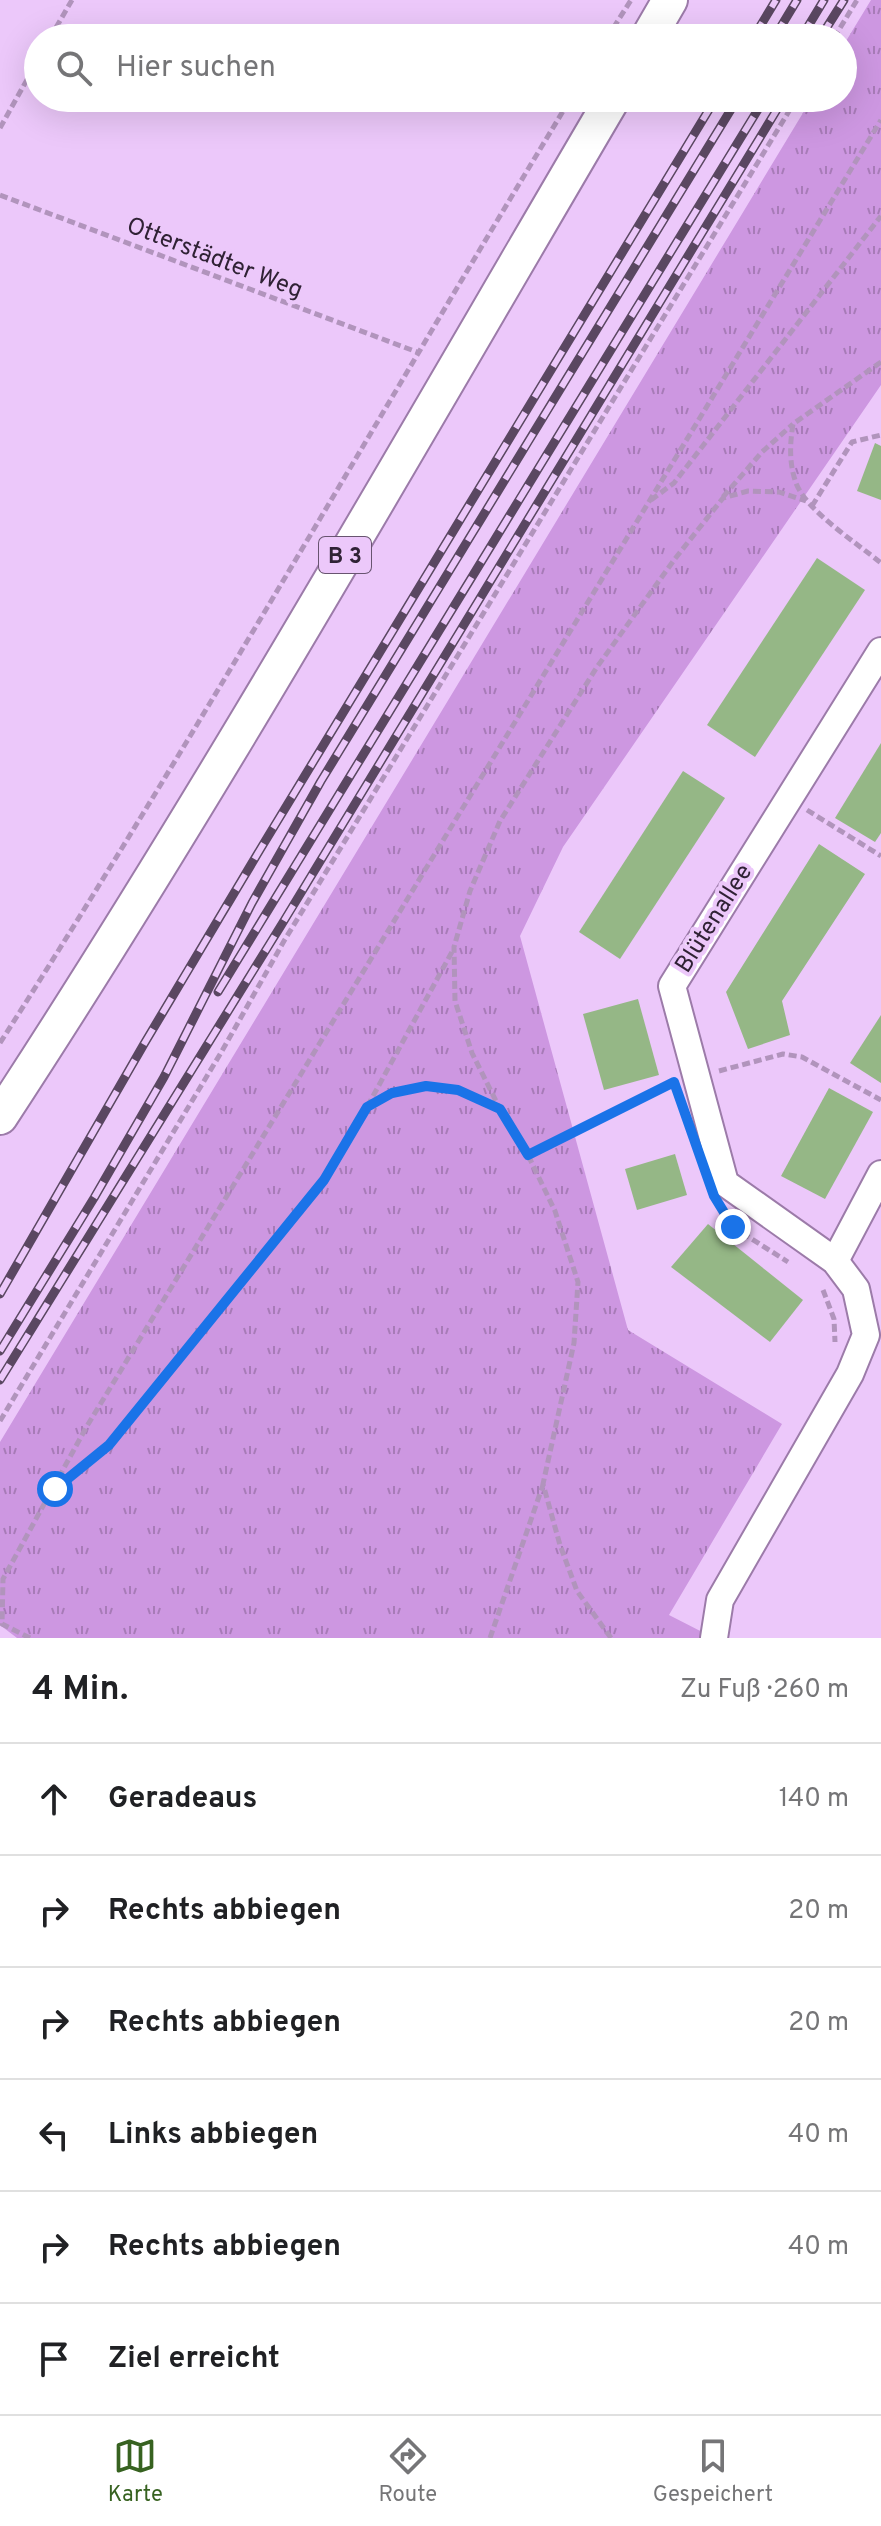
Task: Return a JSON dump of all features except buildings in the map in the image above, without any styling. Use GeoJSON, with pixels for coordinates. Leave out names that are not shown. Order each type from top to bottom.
{"type":"FeatureCollection","features":[{"type":"Feature","properties":{"kind":"main road"},"geometry":{"type":"LineString","coordinates":[[656,24],[670,0]]}},
{"type":"Feature","properties":{"kind":"main road","name":"B 3"},"geometry":{"type":"LineString","coordinates":[[0,1117],[71,1009],[253,710],[605,112]]}},
{"type":"Feature","properties":{"kind":"street","name":"Blütenallee"},"geometry":{"type":"LineString","coordinates":[[714,1638],[720,1600],[874,1334],[856,1289],[835,1261],[725,1183],[672,986],[881,651]]}},
{"type":"Feature","properties":{"kind":"street"},"geometry":{"type":"LineString","coordinates":[[835,1261],[881,1174]]}},
{"type":"Feature","properties":{"kind":"path"},"geometry":{"type":"LineString","coordinates":[[58,24],[72,0]]}},
{"type":"Feature","properties":{"kind":"path"},"geometry":{"type":"LineString","coordinates":[[616,24],[631,0]]}},
{"type":"Feature","properties":{"kind":"path"},"geometry":{"type":"LineString","coordinates":[[842,24],[857,0]]}},
{"type":"Feature","properties":{"kind":"path"},"geometry":{"type":"LineString","coordinates":[[0,128],[24,85]]}},
{"type":"Feature","properties":{"kind":"path"},"geometry":{"type":"LineString","coordinates":[[0,1043],[116,862],[563,112]]}},
{"type":"Feature","properties":{"kind":"path"},"geometry":{"type":"LineString","coordinates":[[0,1421],[222,1051],[284,941],[788,112]]}},
{"type":"Feature","properties":{"kind":"path"},"geometry":{"type":"LineString","coordinates":[[1,1624],[3,1579],[87,1426],[881,120]]}},
{"type":"Feature","properties":{"kind":"path","name":"Otterstädter Weg"},"geometry":{"type":"LineString","coordinates":[[0,195],[417,352]]}},
{"type":"Feature","properties":{"kind":"path"},"geometry":{"type":"LineString","coordinates":[[648,502],[674,483],[881,216]]}},
{"type":"Feature","properties":{"kind":"path"},"geometry":{"type":"LineString","coordinates":[[55,1489],[109,1445],[324,1180],[454,947],[470,891],[500,821],[597,667],[674,560],[762,452],[793,424],[881,362]]}},
{"type":"Feature","properties":{"kind":"path"},"geometry":{"type":"LineString","coordinates":[[793,424],[789,452],[795,483],[806,501],[881,563]]}},
{"type":"Feature","properties":{"kind":"path"},"geometry":{"type":"LineString","coordinates":[[812,506],[852,442],[881,435]]}},
{"type":"Feature","properties":{"kind":"path"},"geometry":{"type":"LineString","coordinates":[[723,498],[748,491],[779,492],[806,501]]}},
{"type":"Feature","properties":{"kind":"path"},"geometry":{"type":"LineString","coordinates":[[787,798],[881,856]]}},
{"type":"Feature","properties":{"kind":"path"},"geometry":{"type":"LineString","coordinates":[[454,947],[455,1001],[472,1053],[555,1211],[578,1282],[574,1343],[543,1484],[490,1638]]}},
{"type":"Feature","properties":{"kind":"path"},"geometry":{"type":"LineString","coordinates":[[697,1077],[783,1054],[802,1057],[881,1100]]}},
{"type":"Feature","properties":{"kind":"path"},"geometry":{"type":"LineString","coordinates":[[528,1155],[674,1082],[679,1096]]}},
{"type":"Feature","properties":{"kind":"path"},"geometry":{"type":"LineString","coordinates":[[367,1107],[392,1093],[426,1086],[458,1090],[500,1109]]}},
{"type":"Feature","properties":{"kind":"path"},"geometry":{"type":"LineString","coordinates":[[720,1207],[733,1227],[795,1267]]}},
{"type":"Feature","properties":{"kind":"path"},"geometry":{"type":"LineString","coordinates":[[820,1282],[834,1319],[835,1354]]}},
{"type":"Feature","properties":{"kind":"path"},"geometry":{"type":"LineString","coordinates":[[543,1484],[577,1591],[611,1638]]}},
{"type":"Feature","properties":{"kind":"path"},"geometry":{"type":"LineString","coordinates":[[1,1624],[19,1638]]}},
{"type":"Feature","properties":{"kind":"path"},"geometry":{"type":"LineString","coordinates":[[1,1624],[30,1638]]}},
{"type":"Feature","properties":{"kind":"green space"},"geometry":{"type":"Polygon","coordinates":[[[871,0],[881,0],[881,385],[563,847],[520,936],[628,1330],[782,1424],[669,1615],[714,1638],[17,1638],[0,1625],[0,1442],[804,112],[857,112],[856,24],[871,0]]]}},
{"type":"Feature","properties":{"kind":"railway"},"geometry":{"type":"LineString","coordinates":[[761,24],[776,0]]}},
{"type":"Feature","properties":{"kind":"railway"},"geometry":{"type":"LineString","coordinates":[[782,24],[797,0]]}},
{"type":"Feature","properties":{"kind":"railway"},"geometry":{"type":"LineString","coordinates":[[809,24],[824,0]]}},
{"type":"Feature","properties":{"kind":"railway"},"geometry":{"type":"LineString","coordinates":[[829,24],[844,0]]}},
{"type":"Feature","properties":{"kind":"railway"},"geometry":{"type":"LineString","coordinates":[[0,1294],[261,848],[708,112]]}},
{"type":"Feature","properties":{"kind":"railway"},"geometry":{"type":"LineString","coordinates":[[0,1351],[164,1077],[252,903],[321,781],[729,112]]}},
{"type":"Feature","properties":{"kind":"railway"},"geometry":{"type":"LineString","coordinates":[[218,992],[756,112]]}},
{"type":"Feature","properties":{"kind":"railway"},"geometry":{"type":"LineString","coordinates":[[0,1380],[282,924],[775,112]]}},
{"type":"Feature","properties":{"kind":"route"},"geometry":{"type":"LineString","coordinates":[[55,1489],[109,1445],[324,1180],[367,1107],[392,1093],[426,1086],[458,1090],[480,1098],[500,1109],[528,1155],[674,1082],[714,1196],[733,1227]]}}]}
